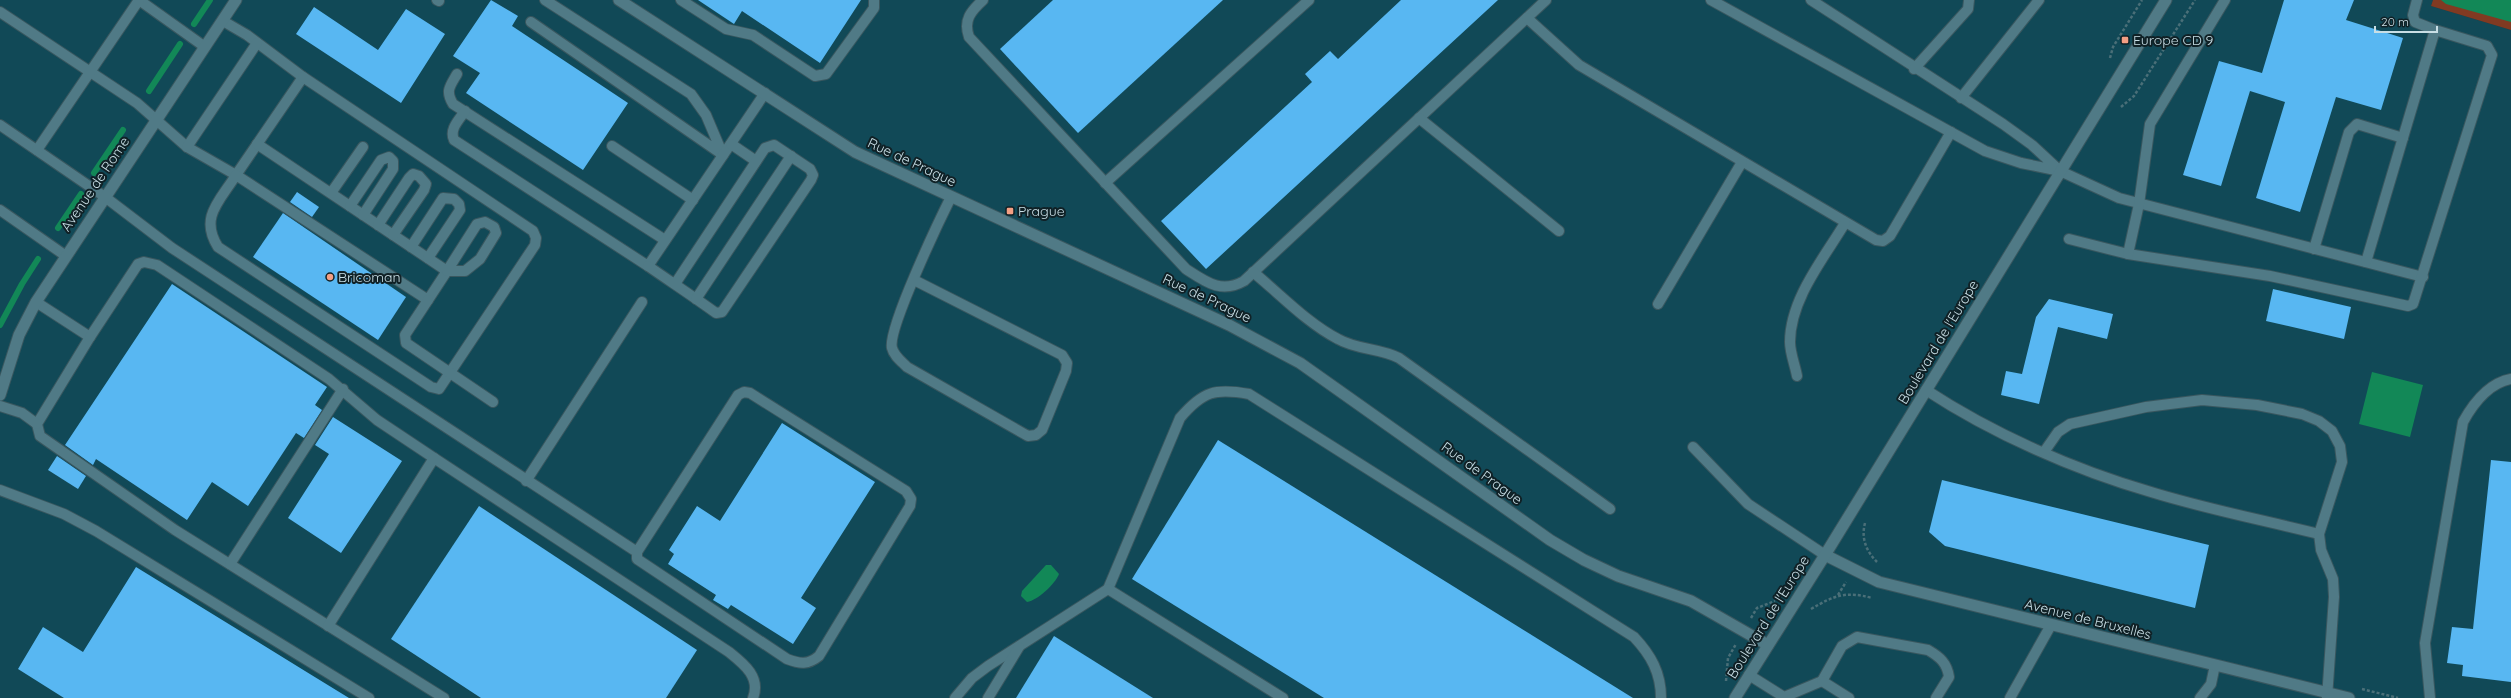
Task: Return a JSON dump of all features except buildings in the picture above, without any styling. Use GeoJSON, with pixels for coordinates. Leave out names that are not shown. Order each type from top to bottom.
{"type":"FeatureCollection","features":[{"type":"Feature","properties":{"kind":"street","name":"Avenue de Rome"},"geometry":{"type":"LineString","coordinates":[[0,395],[2,382],[19,335],[36,302],[236,0]]}},
{"type":"Feature","properties":{"kind":"street","name":"Rue de Prague"},"geometry":{"type":"LineString","coordinates":[[619,0],[856,152],[1264,342],[1329,382],[1550,540],[1584,560],[1618,576],[1691,601],[1768,645]]}},
{"type":"Feature","properties":{"kind":"street","name":"Boulevard de l'Europe"},"geometry":{"type":"LineString","coordinates":[[1735,698],[1825,555],[2166,0]]}},
{"type":"Feature","properties":{"kind":"street","name":"Avenue de Bruxelles"},"geometry":{"type":"LineString","coordinates":[[1825,555],[1879,582],[2215,665],[2327,695],[2349,698]]}},
{"type":"Feature","properties":{"kind":"lane"},"geometry":{"type":"LineString","coordinates":[[37,150],[91,73],[139,0],[205,47]]}},
{"type":"Feature","properties":{"kind":"lane"},"geometry":{"type":"LineString","coordinates":[[545,0],[691,94],[706,115],[723,154]]}},
{"type":"Feature","properties":{"kind":"lane"},"geometry":{"type":"LineString","coordinates":[[681,0],[726,30],[753,35],[816,76],[826,74],[874,8],[874,0]]}},
{"type":"Feature","properties":{"kind":"lane"},"geometry":{"type":"LineString","coordinates":[[983,0],[972,10],[967,19],[966,28],[969,37],[1186,269],[1205,281],[1222,288],[1233,287],[1253,272],[1546,0]]}},
{"type":"Feature","properties":{"kind":"lane"},"geometry":{"type":"LineString","coordinates":[[1106,183],[1309,0]]}},
{"type":"Feature","properties":{"kind":"lane"},"geometry":{"type":"LineString","coordinates":[[1711,0],[1985,152],[2021,163],[2060,171],[2119,198],[2139,204],[2423,277]]}},
{"type":"Feature","properties":{"kind":"lane"},"geometry":{"type":"LineString","coordinates":[[1811,0],[2032,145],[2060,171]]}},
{"type":"Feature","properties":{"kind":"lane"},"geometry":{"type":"LineString","coordinates":[[1914,69],[1968,9],[1969,0]]}},
{"type":"Feature","properties":{"kind":"lane"},"geometry":{"type":"LineString","coordinates":[[1961,98],[2040,0]]}},
{"type":"Feature","properties":{"kind":"lane"},"geometry":{"type":"LineString","coordinates":[[2128,254],[2139,204],[2150,130],[2154,115],[2225,0]]}},
{"type":"Feature","properties":{"kind":"lane"},"geometry":{"type":"LineString","coordinates":[[2069,239],[2128,254],[2270,276],[2408,306],[2413,304],[2423,277],[2492,55],[2487,46],[2435,30],[2415,22],[2413,15],[2417,0]]}},
{"type":"Feature","properties":{"kind":"lane"},"geometry":{"type":"LineString","coordinates":[[0,12],[137,103],[187,147],[236,175],[428,300]]}},
{"type":"Feature","properties":{"kind":"lane"},"geometry":{"type":"LineString","coordinates":[[1527,18],[1579,64],[1742,162],[1876,240],[1883,241],[1890,236],[1951,132]]}},
{"type":"Feature","properties":{"kind":"lane"},"geometry":{"type":"LineString","coordinates":[[223,21],[257,43],[302,77],[533,230],[536,238],[535,245],[439,389],[431,388],[218,247],[212,237],[209,224],[213,211],[302,77]]}},
{"type":"Feature","properties":{"kind":"lane"},"geometry":{"type":"LineString","coordinates":[[530,22],[723,154]]}},
{"type":"Feature","properties":{"kind":"lane"},"geometry":{"type":"LineString","coordinates":[[2366,262],[2435,30]]}},
{"type":"Feature","properties":{"kind":"lane"},"geometry":{"type":"LineString","coordinates":[[187,147],[257,43]]}},
{"type":"Feature","properties":{"kind":"lane"},"geometry":{"type":"LineString","coordinates":[[457,74],[448,88],[449,97],[453,104],[666,240]]}},
{"type":"Feature","properties":{"kind":"lane"},"geometry":{"type":"LineString","coordinates":[[648,266],[765,93]]}},
{"type":"Feature","properties":{"kind":"lane"},"geometry":{"type":"LineString","coordinates":[[465,111],[453,129],[452,134],[454,140],[648,266],[716,313],[727,308],[811,180],[813,175],[810,169],[774,145],[770,144],[756,161],[675,284]]}},
{"type":"Feature","properties":{"kind":"lane"},"geometry":{"type":"LineString","coordinates":[[1419,118],[1559,231]]}},
{"type":"Feature","properties":{"kind":"lane"},"geometry":{"type":"LineString","coordinates":[[2314,249],[2349,132],[2352,127],[2357,124],[2403,138]]}},
{"type":"Feature","properties":{"kind":"lane"},"geometry":{"type":"LineString","coordinates":[[0,125],[105,197],[172,248],[526,481],[637,552]]}},
{"type":"Feature","properties":{"kind":"lane"},"geometry":{"type":"LineString","coordinates":[[257,144],[447,271],[458,273],[474,266],[496,229],[485,222],[477,224],[447,271],[428,300],[404,340],[406,343],[493,402]]}},
{"type":"Feature","properties":{"kind":"lane"},"geometry":{"type":"LineString","coordinates":[[731,144],[756,161]]}},
{"type":"Feature","properties":{"kind":"lane"},"geometry":{"type":"LineString","coordinates":[[612,146],[693,200]]}},
{"type":"Feature","properties":{"kind":"lane"},"geometry":{"type":"LineString","coordinates":[[331,193],[363,147]]}},
{"type":"Feature","properties":{"kind":"lane"},"geometry":{"type":"LineString","coordinates":[[696,299],[791,156]]}},
{"type":"Feature","properties":{"kind":"lane"},"geometry":{"type":"LineString","coordinates":[[350,206],[381,160],[389,157],[393,161],[393,169],[363,215]]}},
{"type":"Feature","properties":{"kind":"lane"},"geometry":{"type":"LineString","coordinates":[[1658,304],[1742,162]]}},
{"type":"Feature","properties":{"kind":"lane"},"geometry":{"type":"LineString","coordinates":[[378,225],[409,178],[413,174],[419,176],[426,184],[424,190],[393,235]]}},
{"type":"Feature","properties":{"kind":"lane"},"geometry":{"type":"LineString","coordinates":[[914,280],[1062,355],[1067,363],[1066,371],[1042,430],[1036,435],[1028,436],[907,367],[897,358],[892,347],[893,334],[914,280],[951,197]]}},
{"type":"Feature","properties":{"kind":"lane"},"geometry":{"type":"LineString","coordinates":[[411,247],[443,198],[454,199],[459,204],[460,210],[428,258]]}},
{"type":"Feature","properties":{"kind":"lane"},"geometry":{"type":"LineString","coordinates":[[0,210],[66,256]]}},
{"type":"Feature","properties":{"kind":"lane"},"geometry":{"type":"LineString","coordinates":[[1797,376],[1790,343],[1793,319],[1802,296],[1845,222]]}},
{"type":"Feature","properties":{"kind":"lane"},"geometry":{"type":"LineString","coordinates":[[37,424],[90,337],[138,264],[149,262],[157,264],[343,389],[377,420],[729,652],[752,674],[756,684],[753,698]]}},
{"type":"Feature","properties":{"kind":"lane"},"geometry":{"type":"LineString","coordinates":[[1253,272],[1324,331],[1354,346],[1388,352],[1399,358],[1610,509]]}},
{"type":"Feature","properties":{"kind":"lane"},"geometry":{"type":"LineString","coordinates":[[36,302],[90,337]]}},
{"type":"Feature","properties":{"kind":"lane"},"geometry":{"type":"LineString","coordinates":[[526,481],[642,302]]}},
{"type":"Feature","properties":{"kind":"lane"},"geometry":{"type":"LineString","coordinates":[[2430,698],[2425,643],[2463,422],[2473,405],[2490,389],[2511,379]]}},
{"type":"Feature","properties":{"kind":"lane"},"geometry":{"type":"LineString","coordinates":[[230,564],[343,389]]}},
{"type":"Feature","properties":{"kind":"lane"},"geometry":{"type":"LineString","coordinates":[[955,698],[977,674],[1108,589],[1180,418],[1192,404],[1208,392],[1228,390],[1249,394],[1634,637],[1648,652],[1657,672],[1661,698]]}},
{"type":"Feature","properties":{"kind":"lane"},"geometry":{"type":"LineString","coordinates":[[1926,390],[1953,408],[2044,452],[2092,473],[2152,492],[2319,534]]}},
{"type":"Feature","properties":{"kind":"lane"},"geometry":{"type":"LineString","coordinates":[[744,392],[750,393],[906,491],[911,499],[910,506],[819,656],[811,663],[798,663],[787,659],[637,559],[637,552],[738,395],[744,392]]}},
{"type":"Feature","properties":{"kind":"lane"},"geometry":{"type":"LineString","coordinates":[[2044,452],[2058,432],[2070,424],[2146,408],[2202,400],[2257,405],[2302,414],[2319,421],[2332,431],[2340,446],[2342,462],[2319,534],[2320,550],[2333,579],[2334,597],[2327,695]]}},
{"type":"Feature","properties":{"kind":"lane"},"geometry":{"type":"LineString","coordinates":[[0,406],[22,413],[37,424],[40,436],[175,530],[444,698]]}},
{"type":"Feature","properties":{"kind":"lane"},"geometry":{"type":"LineString","coordinates":[[1693,447],[1748,504],[1825,555]]}},
{"type":"Feature","properties":{"kind":"lane"},"geometry":{"type":"LineString","coordinates":[[328,626],[434,458]]}},
{"type":"Feature","properties":{"kind":"lane"},"geometry":{"type":"LineString","coordinates":[[0,490],[64,514],[96,531],[369,698]]}},
{"type":"Feature","properties":{"kind":"lane"},"geometry":{"type":"LineString","coordinates":[[1108,589],[1283,698]]}},
{"type":"Feature","properties":{"kind":"lane"},"geometry":{"type":"LineString","coordinates":[[2010,698],[2051,625]]}},
{"type":"Feature","properties":{"kind":"lane"},"geometry":{"type":"LineString","coordinates":[[1749,675],[1783,698],[1822,681],[1842,646],[1857,637],[1928,650],[1936,654],[1944,661],[1949,677],[1936,698]]}},
{"type":"Feature","properties":{"kind":"lane"},"geometry":{"type":"LineString","coordinates":[[988,698],[1020,645]]}},
{"type":"Feature","properties":{"kind":"lane"},"geometry":{"type":"LineString","coordinates":[[2200,698],[2211,684],[2215,665]]}},
{"type":"Feature","properties":{"kind":"lane"},"geometry":{"type":"LineString","coordinates":[[1822,681],[1849,698]]}},
{"type":"Feature","properties":{"kind":"path"},"geometry":{"type":"LineString","coordinates":[[1807,614],[1812,608],[1838,595],[1852,593],[1875,598]]}},
{"type":"Feature","properties":{"kind":"path"},"geometry":{"type":"LineString","coordinates":[[1724,688],[1728,658]]}},
{"type":"Feature","properties":{"kind":"shaded area"},"geometry":{"type":"Polygon","coordinates":[[[0,0],[2433,0],[2431,6],[2511,30],[2511,698],[0,698],[0,0]]]}},
{"type":"Feature","properties":{"kind":"shaded area"},"geometry":{"type":"Polygon","coordinates":[[[2433,0],[2511,0],[2511,30],[2431,6],[2433,0]]]}},
{"type":"Feature","properties":{"kind":"shaded area"},"geometry":{"type":"Polygon","coordinates":[[[2441,0],[2511,0],[2511,22],[2446,4],[2441,0]]]}},
{"type":"Feature","properties":{"kind":"shaded area"},"geometry":{"type":"Polygon","coordinates":[[[2372,372],[2423,385],[2410,437],[2359,424],[2372,372]]]}},
{"type":"Feature","properties":{"kind":"shaded area"},"geometry":{"type":"Polygon","coordinates":[[[1046,565],[1051,565],[1059,574],[1057,578],[1046,591],[1027,602],[1021,596],[1022,591],[1046,565]]]}},
{"type":"Feature","properties":{"kind":"waterway"},"geometry":{"type":"LineString","coordinates":[[194,24],[210,0]]}},
{"type":"Feature","properties":{"kind":"waterway"},"geometry":{"type":"LineString","coordinates":[[149,91],[180,44]]}},
{"type":"Feature","properties":{"kind":"waterway"},"geometry":{"type":"LineString","coordinates":[[94,173],[123,130]]}},
{"type":"Feature","properties":{"kind":"waterway"},"geometry":{"type":"LineString","coordinates":[[58,228],[81,194]]}},
{"type":"Feature","properties":{"kind":"waterway"},"geometry":{"type":"LineString","coordinates":[[0,325],[22,284],[38,259]]}},
{"type":"Feature","properties":{"kind":"place","name":"Europe CD 9"},"geometry":{"type":"Point","coordinates":[2125,40]}},
{"type":"Feature","properties":{"kind":"place","name":"Prague"},"geometry":{"type":"Point","coordinates":[1010,211]}},
{"type":"Feature","properties":{"kind":"place","name":"Bricoman"},"geometry":{"type":"Point","coordinates":[330,277]}}]}
